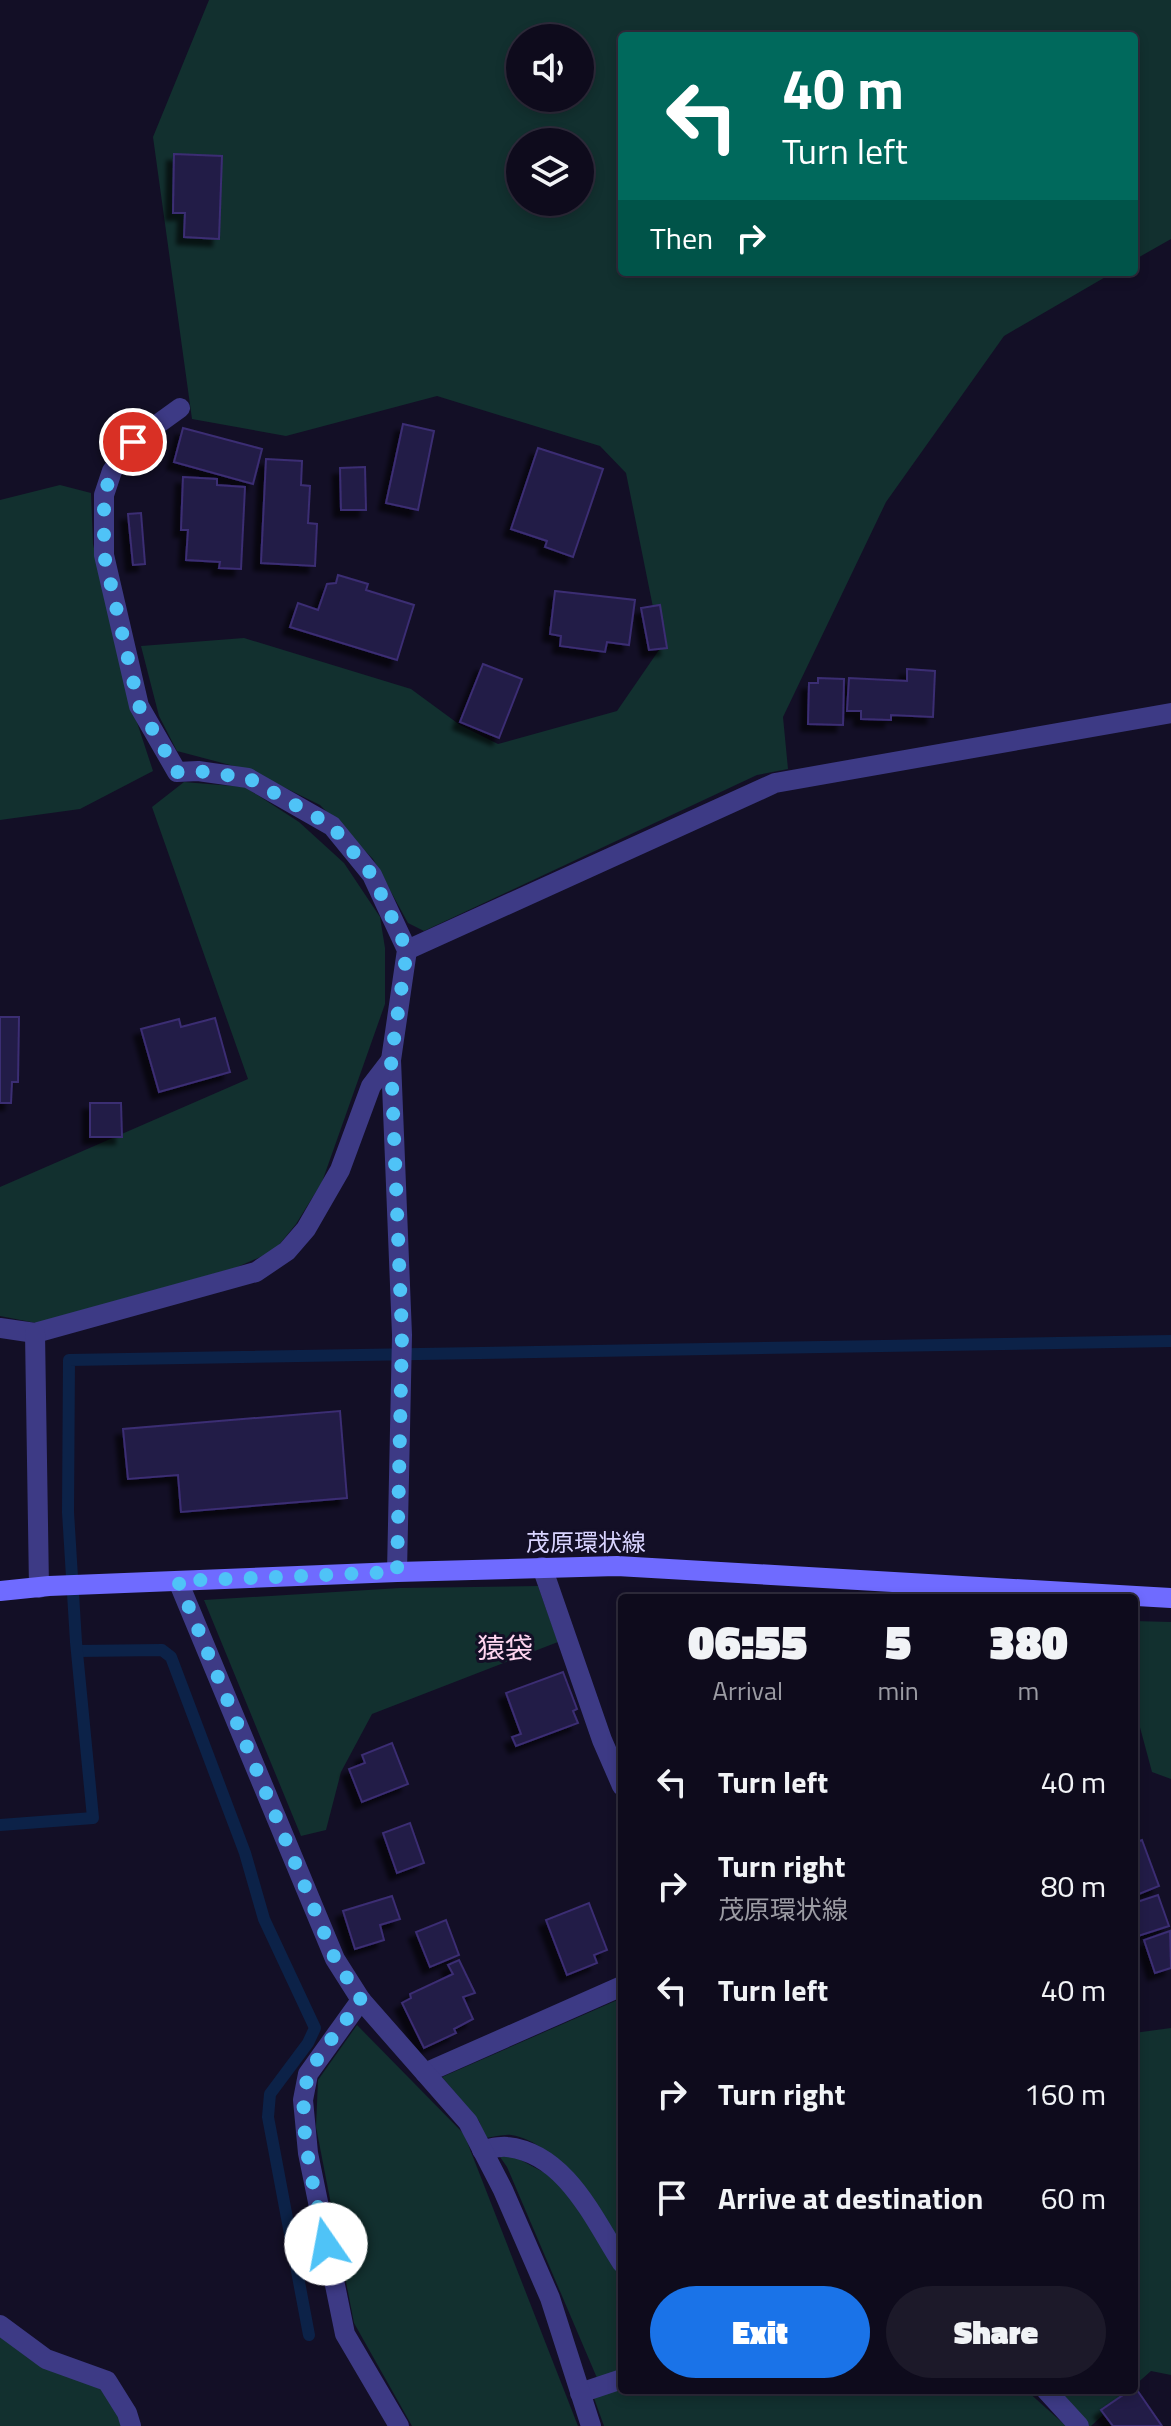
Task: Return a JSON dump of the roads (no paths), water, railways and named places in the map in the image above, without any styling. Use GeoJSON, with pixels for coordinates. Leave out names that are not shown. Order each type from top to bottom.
{"type":"FeatureCollection","features":[{"type":"Feature","properties":{"kind":"main road","name":"茂原環状線"},"geometry":{"type":"LineString","coordinates":[[0,1591],[397,1572],[617,1566],[1102,1594]]}},
{"type":"Feature","properties":{"kind":"main road","name":"茂原環状線"},"geometry":{"type":"LineString","coordinates":[[1138,1596],[1171,1598]]}},
{"type":"Feature","properties":{"kind":"street"},"geometry":{"type":"LineString","coordinates":[[180,408],[133,442],[112,471],[104,495],[104,555],[139,706],[177,772],[198,771],[248,778],[332,826],[372,875],[407,950],[391,1060],[402,1335],[397,1572]]}},
{"type":"Feature","properties":{"kind":"street"},"geometry":{"type":"LineString","coordinates":[[407,950],[775,783],[1171,713]]}},
{"type":"Feature","properties":{"kind":"street"},"geometry":{"type":"LineString","coordinates":[[0,1328],[35,1333],[256,1272],[287,1251],[306,1229],[340,1170],[371,1086],[391,1060]]}},
{"type":"Feature","properties":{"kind":"street"},"geometry":{"type":"LineString","coordinates":[[35,1333],[44,1587]]}},
{"type":"Feature","properties":{"kind":"street"},"geometry":{"type":"LineString","coordinates":[[542,1567],[602,1740],[618,1777]]}},
{"type":"Feature","properties":{"kind":"street"},"geometry":{"type":"LineString","coordinates":[[178,1581],[335,1959],[361,2000],[468,2122],[503,2190],[550,2298],[591,2426]]}},
{"type":"Feature","properties":{"kind":"street"},"geometry":{"type":"LineString","coordinates":[[425,2073],[618,1988]]}},
{"type":"Feature","properties":{"kind":"street"},"geometry":{"type":"LineString","coordinates":[[361,2000],[308,2074],[303,2100],[308,2153],[345,2334],[399,2426]]}},
{"type":"Feature","properties":{"kind":"street"},"geometry":{"type":"LineString","coordinates":[[482,2150],[506,2146],[533,2154],[564,2175],[618,2257]]}},
{"type":"Feature","properties":{"kind":"street"},"geometry":{"type":"LineString","coordinates":[[0,2325],[46,2359],[107,2381],[127,2413],[131,2426]]}},
{"type":"Feature","properties":{"kind":"street"},"geometry":{"type":"LineString","coordinates":[[580,2393],[618,2380]]}},
{"type":"Feature","properties":{"kind":"street"},"geometry":{"type":"LineString","coordinates":[[1050,2394],[1079,2426]]}},
{"type":"Feature","properties":{"kind":"waterway"},"geometry":{"type":"LineString","coordinates":[[0,1825],[93,1818],[76,1642],[68,1512],[69,1360],[1171,1341]]}},
{"type":"Feature","properties":{"kind":"waterway"},"geometry":{"type":"LineString","coordinates":[[77,1651],[162,1650],[171,1657],[245,1853],[264,1919],[315,2028],[308,2043],[270,2094],[268,2117],[309,2335]]}},
{"type":"Feature","properties":{"kind":"district","name":"猿袋"},"geometry":{"type":"Point","coordinates":[505,1647]}}]}
